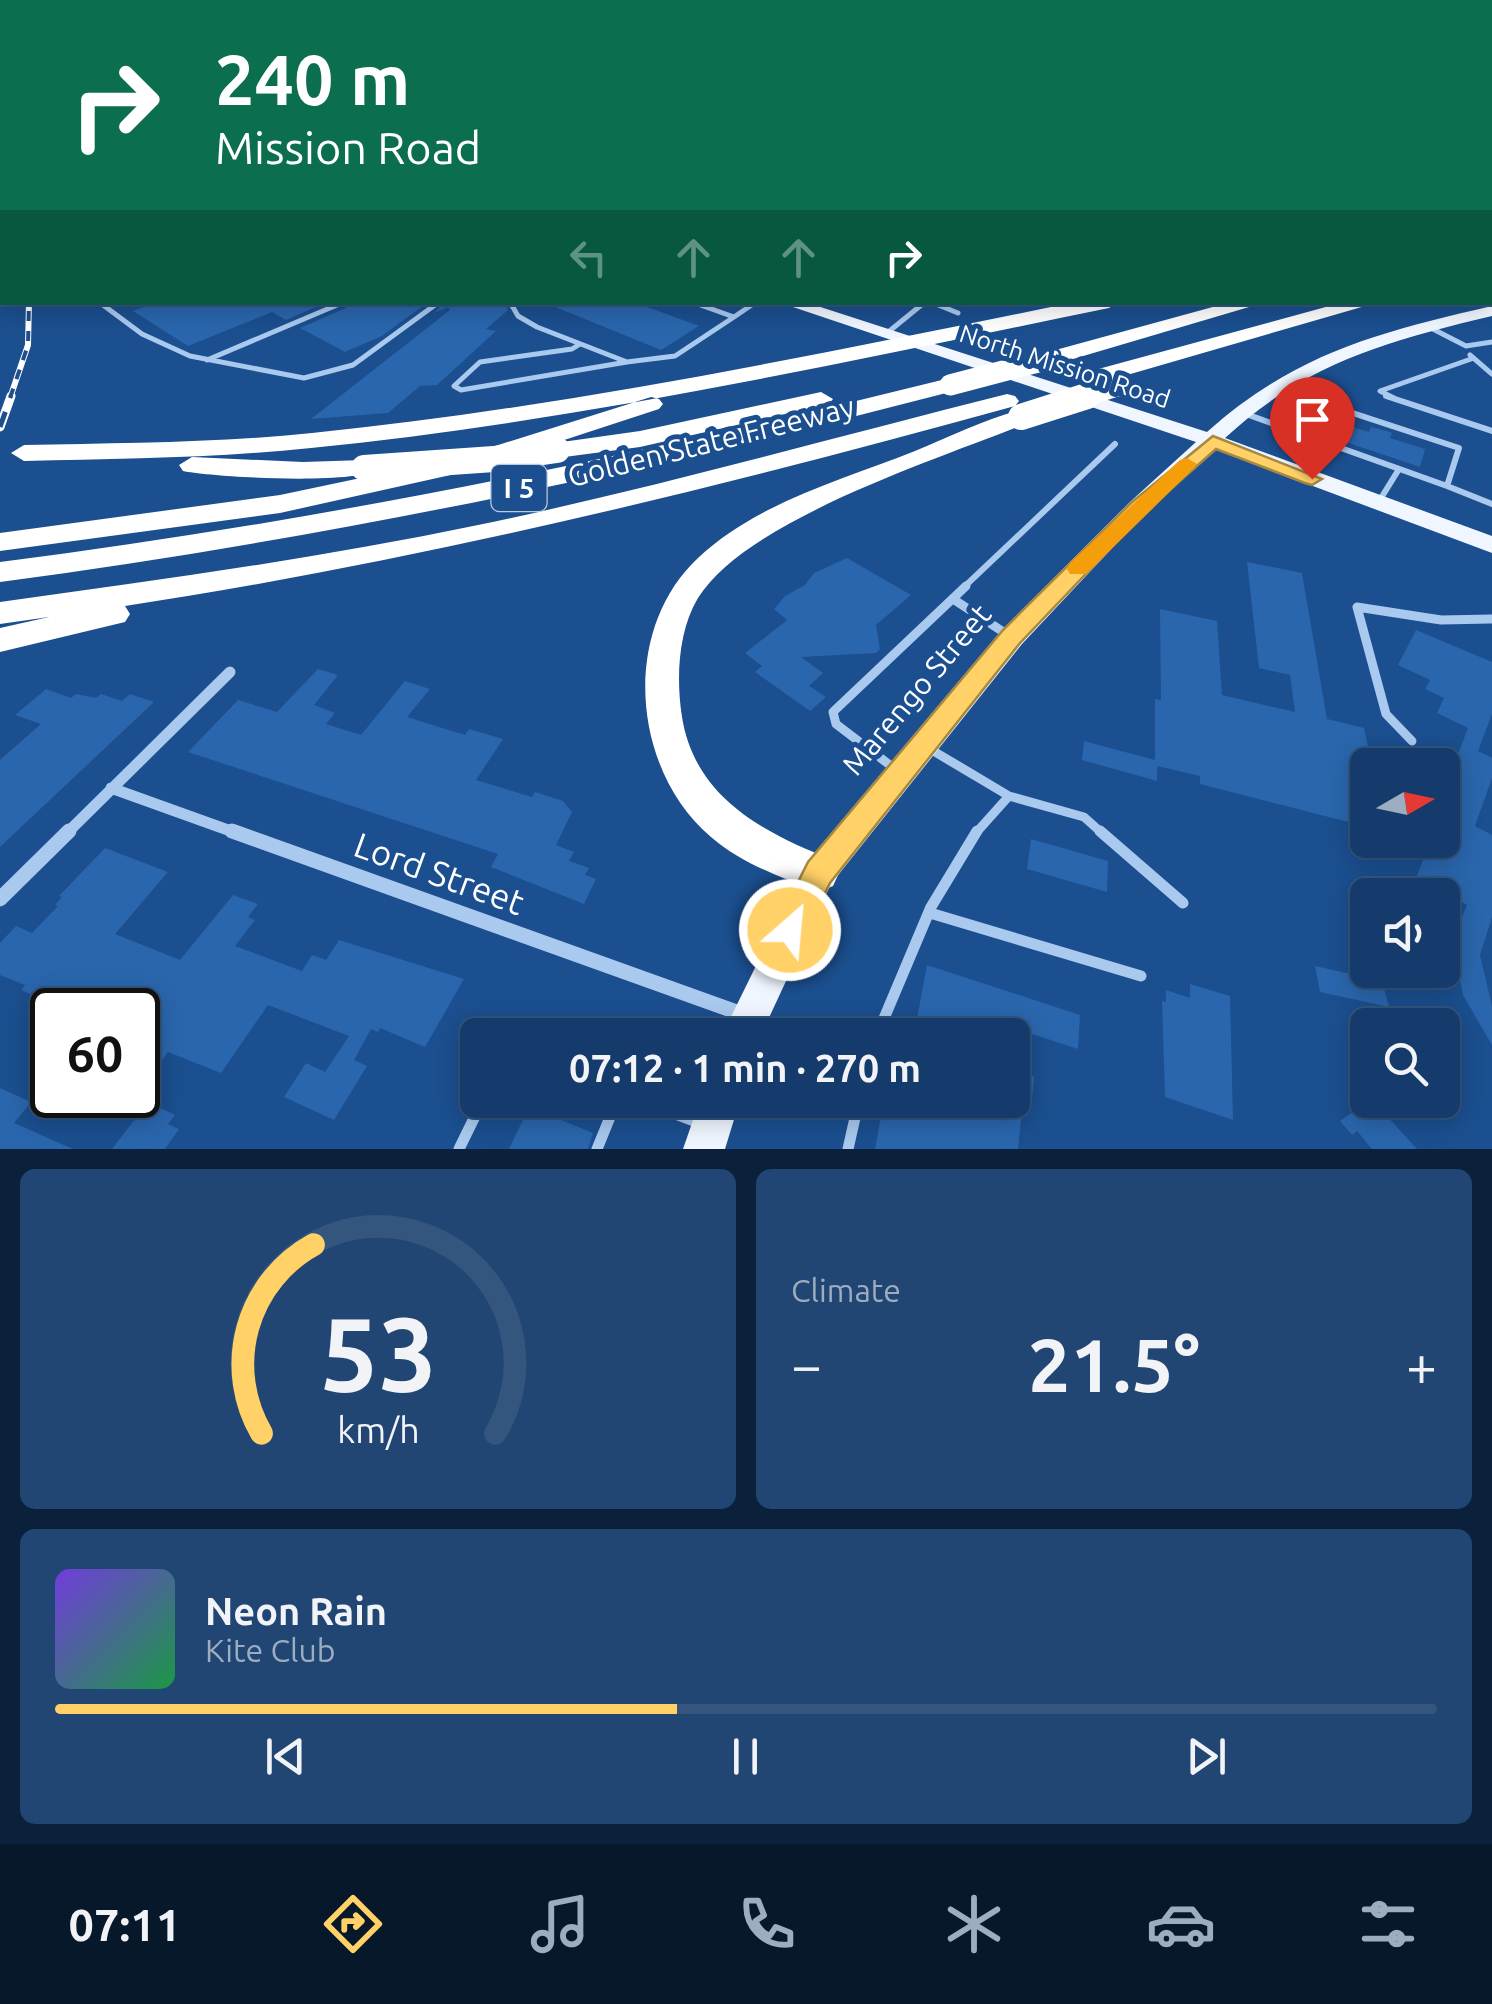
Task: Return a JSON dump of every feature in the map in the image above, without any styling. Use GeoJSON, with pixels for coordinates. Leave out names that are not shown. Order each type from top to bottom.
{"type":"FeatureCollection","features":[{"type":"Feature","properties":{"kind":"highway"},"geometry":{"type":"LineString","coordinates":[[0,542],[280,504],[380,485],[893,339],[1091,305]]}},
{"type":"Feature","properties":{"kind":"highway","name":"Golden State Freeway"},"geometry":{"type":"LineString","coordinates":[[0,572],[311,527],[496,492],[757,436],[941,380],[1038,362],[1245,305]]}},
{"type":"Feature","properties":{"kind":"highway","name":"Golden State Freeway"},"geometry":{"type":"LineString","coordinates":[[0,613],[314,566],[665,492],[1014,409],[1088,379],[1357,305]]}},
{"type":"Feature","properties":{"kind":"highway"},"geometry":{"type":"LineString","coordinates":[[819,872],[764,854],[699,800],[677,765],[666,729],[663,647],[673,610],[696,578],[752,530],[1014,409],[1120,385],[1251,334]]}},
{"type":"Feature","properties":{"kind":"highway"},"geometry":{"type":"LineString","coordinates":[[12,452],[138,463],[302,470],[494,459],[640,439],[941,380],[1012,356],[1090,347]]}},
{"type":"Feature","properties":{"kind":"highway"},"geometry":{"type":"LineString","coordinates":[[12,452],[164,450],[422,428],[787,367]]}},
{"type":"Feature","properties":{"kind":"highway"},"geometry":{"type":"LineString","coordinates":[[0,640],[314,566]]}},
{"type":"Feature","properties":{"kind":"main road","name":"North Mission Road"},"geometry":{"type":"LineString","coordinates":[[795,305],[1213,441],[1492,545]]}},
{"type":"Feature","properties":{"kind":"main road","name":"Marengo Street"},"geometry":{"type":"LineString","coordinates":[[748,1018],[819,872],[1012,637],[1139,506],[1242,412],[1275,388],[1328,359],[1427,326],[1492,312]]}},
{"type":"Feature","properties":{"kind":"street"},"geometry":{"type":"LineString","coordinates":[[0,899],[230,672]]}},
{"type":"Feature","properties":{"kind":"street","name":"Lord Street"},"geometry":{"type":"LineString","coordinates":[[111,788],[723,1018]]}},
{"type":"Feature","properties":{"kind":"lane"},"geometry":{"type":"LineString","coordinates":[[105,305],[142,334],[207,360],[292,377],[330,374],[358,363],[435,305]]}},
{"type":"Feature","properties":{"kind":"lane"},"geometry":{"type":"LineString","coordinates":[[207,360],[337,305]]}},
{"type":"Feature","properties":{"kind":"lane"},"geometry":{"type":"LineString","coordinates":[[512,305],[518,316],[627,362]]}},
{"type":"Feature","properties":{"kind":"lane"},"geometry":{"type":"LineString","coordinates":[[700,305],[734,317]]}},
{"type":"Feature","properties":{"kind":"lane"},"geometry":{"type":"LineString","coordinates":[[580,344],[480,362],[454,386],[461,390],[674,356],[752,305]]}},
{"type":"Feature","properties":{"kind":"lane"},"geometry":{"type":"LineString","coordinates":[[893,339],[925,305]]}},
{"type":"Feature","properties":{"kind":"lane"},"geometry":{"type":"LineString","coordinates":[[936,305],[958,313]]}},
{"type":"Feature","properties":{"kind":"lane"},"geometry":{"type":"LineString","coordinates":[[1427,326],[1466,346],[1492,342]]}},
{"type":"Feature","properties":{"kind":"lane"},"geometry":{"type":"LineString","coordinates":[[1466,346],[1471,358],[1492,374]]}},
{"type":"Feature","properties":{"kind":"lane"},"geometry":{"type":"LineString","coordinates":[[1471,358],[1380,391],[1492,431]]}},
{"type":"Feature","properties":{"kind":"lane"},"geometry":{"type":"LineString","coordinates":[[1275,388],[1459,448],[1447,486]]}},
{"type":"Feature","properties":{"kind":"lane"},"geometry":{"type":"LineString","coordinates":[[1242,412],[1492,504]]}},
{"type":"Feature","properties":{"kind":"lane"},"geometry":{"type":"LineString","coordinates":[[898,772],[836,724],[833,712],[1116,444]]}},
{"type":"Feature","properties":{"kind":"lane"},"geometry":{"type":"LineString","coordinates":[[1378,503],[1399,468]]}},
{"type":"Feature","properties":{"kind":"lane"},"geometry":{"type":"LineString","coordinates":[[953,599],[1012,637]]}},
{"type":"Feature","properties":{"kind":"lane"},"geometry":{"type":"LineString","coordinates":[[1412,741],[1386,714],[1357,607],[1441,620],[1492,619]]}},
{"type":"Feature","properties":{"kind":"lane"},"geometry":{"type":"LineString","coordinates":[[922,744],[1009,796],[1084,817],[1183,903]]}},
{"type":"Feature","properties":{"kind":"lane"},"geometry":{"type":"LineString","coordinates":[[882,1018],[904,961],[981,821],[1009,796]]}},
{"type":"Feature","properties":{"kind":"lane"},"geometry":{"type":"LineString","coordinates":[[930,912],[1140,976]]}},
{"type":"Feature","properties":{"kind":"lane"},"geometry":{"type":"LineString","coordinates":[[459,1149],[474,1118]]}},
{"type":"Feature","properties":{"kind":"lane"},"geometry":{"type":"LineString","coordinates":[[598,1149],[610,1118]]}},
{"type":"Feature","properties":{"kind":"lane"},"geometry":{"type":"LineString","coordinates":[[848,1149],[856,1118]]}},
{"type":"Feature","properties":{"kind":"building"},"geometry":{"type":"Polygon","coordinates":[[[149,305],[320,305],[286,320],[272,312],[188,346],[133,311],[149,305]]]}},
{"type":"Feature","properties":{"kind":"building"},"geometry":{"type":"Polygon","coordinates":[[[424,305],[382,336],[345,352],[300,328],[346,308],[424,305]]]}},
{"type":"Feature","properties":{"kind":"building"},"geometry":{"type":"Polygon","coordinates":[[[442,305],[506,305],[508,310],[486,329],[496,331],[437,385],[420,386],[388,413],[311,419],[450,310],[448,307],[434,313],[442,305]]]}},
{"type":"Feature","properties":{"kind":"building"},"geometry":{"type":"Polygon","coordinates":[[[550,305],[642,305],[699,326],[661,350],[550,305]]]}},
{"type":"Feature","properties":{"kind":"building"},"geometry":{"type":"Polygon","coordinates":[[[1334,421],[1369,432],[1371,427],[1386,431],[1392,433],[1390,438],[1425,449],[1420,467],[1328,436],[1334,421]]]}},
{"type":"Feature","properties":{"kind":"building"},"geometry":{"type":"Polygon","coordinates":[[[847,558],[911,595],[876,625],[880,649],[876,653],[801,657],[823,673],[809,686],[826,697],[810,711],[755,672],[762,666],[745,653],[787,620],[774,609],[785,596],[805,585],[814,573],[847,558]]]}},
{"type":"Feature","properties":{"kind":"building"},"geometry":{"type":"Polygon","coordinates":[[[1247,562],[1302,573],[1327,719],[1364,728],[1368,748],[1350,748],[1350,822],[1200,784],[1200,776],[1157,766],[1157,781],[1082,760],[1084,741],[1155,760],[1155,699],[1161,700],[1160,609],[1217,621],[1222,695],[1295,712],[1290,675],[1259,668],[1247,562]]]}},
{"type":"Feature","properties":{"kind":"building"},"geometry":{"type":"Polygon","coordinates":[[[1416,630],[1492,662],[1492,714],[1478,751],[1492,758],[1492,778],[1475,826],[1492,835],[1492,917],[1480,955],[1492,1006],[1492,1045],[1463,995],[1460,981],[1460,922],[1467,905],[1460,901],[1460,878],[1417,876],[1424,858],[1460,858],[1460,749],[1468,728],[1437,713],[1444,698],[1425,689],[1430,680],[1398,665],[1416,630]]]}},
{"type":"Feature","properties":{"kind":"building"},"geometry":{"type":"Polygon","coordinates":[[[318,669],[338,675],[314,705],[335,713],[326,724],[361,735],[405,681],[430,689],[407,717],[465,735],[469,729],[503,739],[476,780],[532,797],[535,792],[563,801],[572,812],[556,845],[574,852],[569,861],[589,868],[585,875],[596,879],[584,904],[491,867],[498,854],[188,752],[238,700],[277,712],[318,669]]]}},
{"type":"Feature","properties":{"kind":"building"},"geometry":{"type":"Polygon","coordinates":[[[46,689],[71,698],[76,694],[96,698],[101,694],[122,701],[130,694],[154,702],[0,847],[0,760],[41,724],[15,715],[46,689]]]}},
{"type":"Feature","properties":{"kind":"building"},"geometry":{"type":"Polygon","coordinates":[[[1031,839],[1108,861],[1107,892],[1027,869],[1031,839]]]}},
{"type":"Feature","properties":{"kind":"building"},"geometry":{"type":"Polygon","coordinates":[[[105,848],[168,872],[115,934],[180,960],[233,895],[258,904],[248,917],[255,920],[235,946],[302,971],[312,955],[326,960],[339,940],[464,979],[425,1047],[380,1028],[378,1032],[371,1029],[354,1060],[367,1066],[334,1120],[284,1097],[306,1063],[325,1072],[349,1036],[268,1005],[221,1073],[168,1052],[160,1063],[160,988],[30,988],[30,994],[21,990],[25,985],[0,975],[0,943],[16,926],[32,933],[58,906],[55,905],[62,897],[59,896],[105,848]]]}},
{"type":"Feature","properties":{"kind":"building"},"geometry":{"type":"Polygon","coordinates":[[[927,965],[1080,1015],[1078,1049],[1030,1033],[1030,1018],[917,1018],[927,965]]]}},
{"type":"Feature","properties":{"kind":"building"},"geometry":{"type":"Polygon","coordinates":[[[1315,966],[1350,974],[1350,988],[1384,988],[1389,1007],[1320,992],[1315,966]]]}},
{"type":"Feature","properties":{"kind":"building"},"geometry":{"type":"Polygon","coordinates":[[[1190,984],[1230,996],[1233,1120],[1165,1097],[1162,1001],[1166,1002],[1166,990],[1190,998],[1190,984]]]}},
{"type":"Feature","properties":{"kind":"building"},"geometry":{"type":"Polygon","coordinates":[[[1030,1075],[1034,1077],[1030,1098],[1030,1075]]]}},
{"type":"Feature","properties":{"kind":"building"},"geometry":{"type":"Polygon","coordinates":[[[0,1088],[30,1102],[14,1123],[73,1149],[0,1149],[0,1088]]]}},
{"type":"Feature","properties":{"kind":"building"},"geometry":{"type":"Polygon","coordinates":[[[160,1108],[175,1115],[168,1124],[179,1129],[165,1149],[112,1149],[136,1118],[160,1118],[160,1108]]]}},
{"type":"Feature","properties":{"kind":"building"},"geometry":{"type":"Polygon","coordinates":[[[1350,1114],[1350,1118],[1389,1118],[1417,1149],[1372,1149],[1357,1131],[1352,1135],[1340,1121],[1350,1114]]]}},
{"type":"Feature","properties":{"kind":"building"},"geometry":{"type":"Polygon","coordinates":[[[524,1118],[556,1118],[593,1133],[588,1149],[509,1149],[524,1118]]]}},
{"type":"Feature","properties":{"kind":"building"},"geometry":{"type":"Polygon","coordinates":[[[881,1118],[1021,1118],[1018,1149],[875,1149],[881,1118]]]}},
{"type":"Feature","properties":{"kind":"railway"},"geometry":{"type":"LineString","coordinates":[[10,398],[28,345],[29,305]]}},
{"type":"Feature","properties":{"kind":"railway"},"geometry":{"type":"LineString","coordinates":[[0,427],[11,396]]}},
{"type":"Feature","properties":{"kind":"slow traffic"},"geometry":{"type":"LineString","coordinates":[[1078,569],[1139,506],[1187,464]]}},
{"type":"Feature","properties":{"kind":"route"},"geometry":{"type":"LineString","coordinates":[[790,930],[819,872],[1012,637],[1139,506],[1213,441],[1312,479]]}}]}
